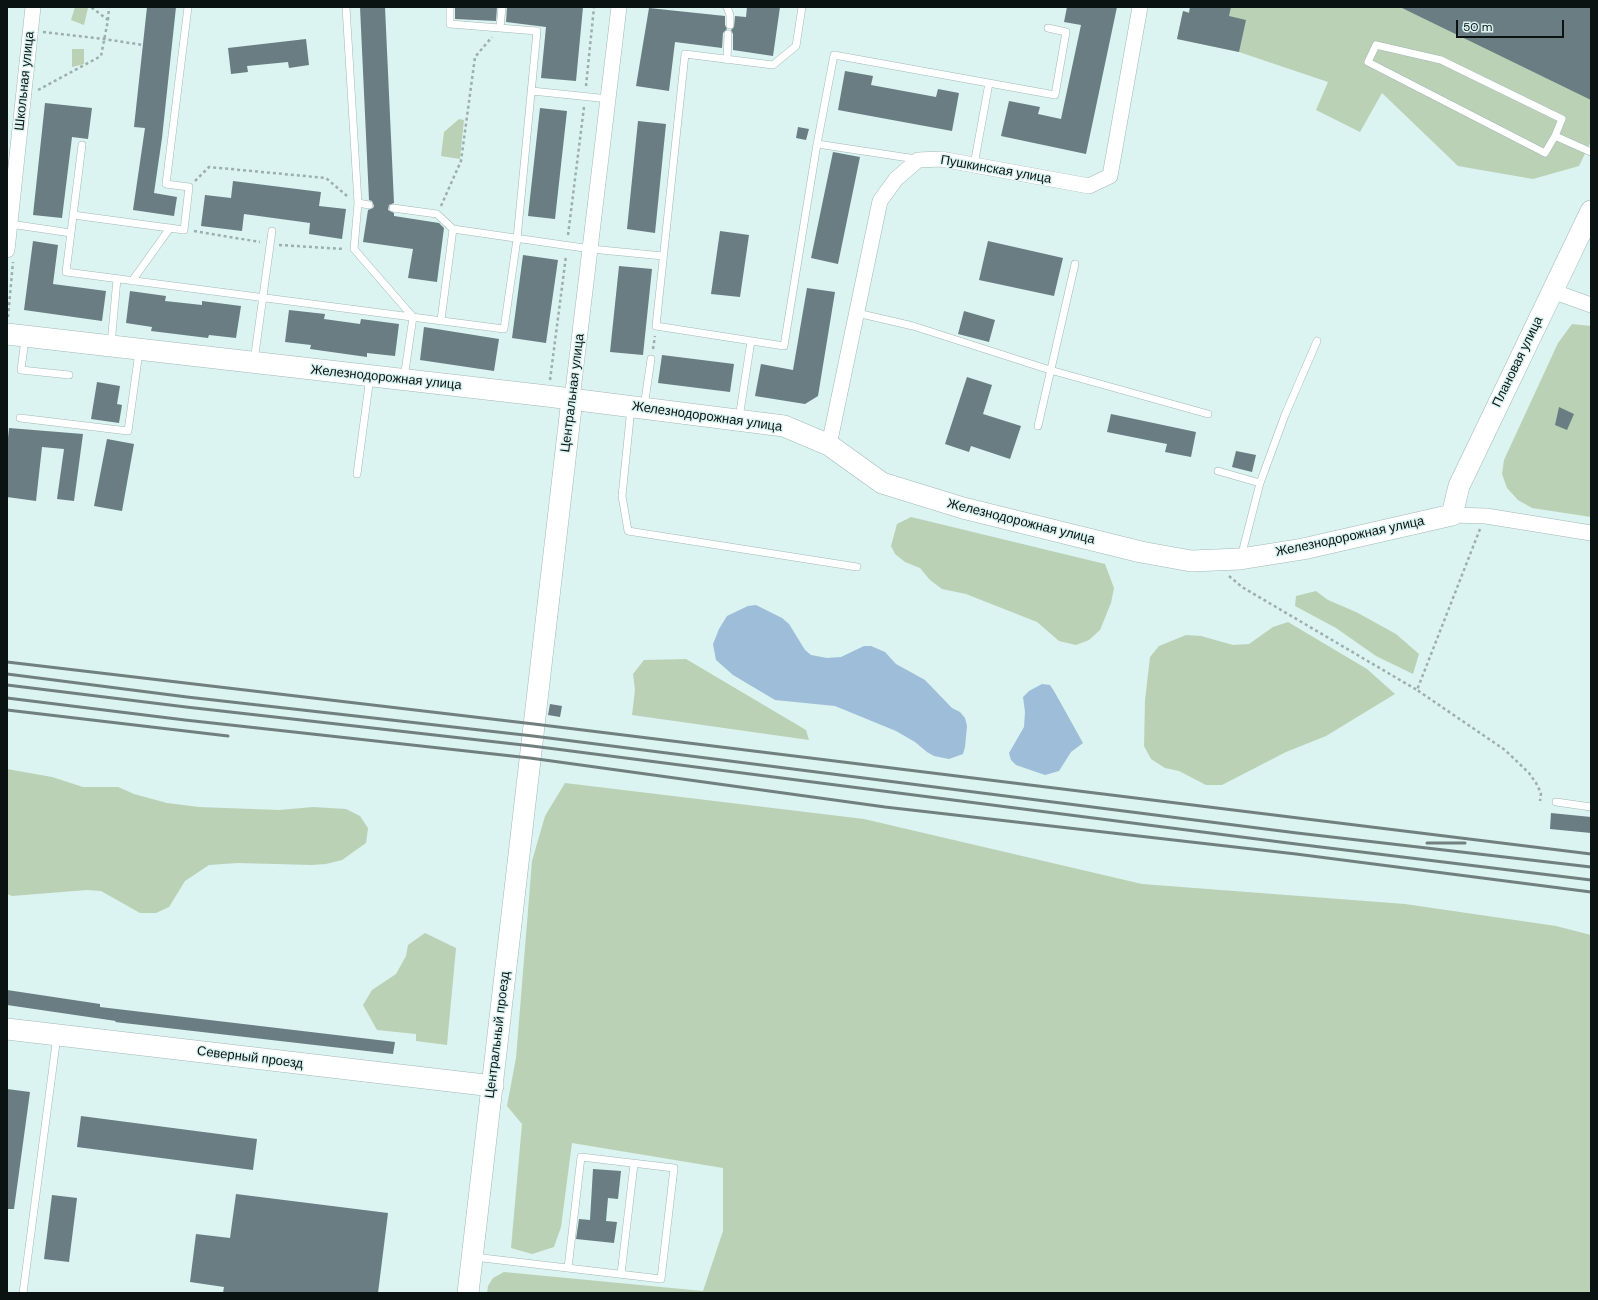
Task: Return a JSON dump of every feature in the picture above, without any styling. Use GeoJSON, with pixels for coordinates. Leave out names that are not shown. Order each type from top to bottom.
{"type":"FeatureCollection","features":[{"type":"Feature","properties":{"kind":"street","name":"Школьная улица"},"geometry":{"type":"LineString","coordinates":[[10,253],[10,224],[33,7]]}},
{"type":"Feature","properties":{"kind":"street","name":"Центральная улица"},"geometry":{"type":"LineString","coordinates":[[528,778],[619,7]]}},
{"type":"Feature","properties":{"kind":"street","name":"Пушкинская улица"},"geometry":{"type":"LineString","coordinates":[[918,160],[941,159],[1090,186],[1110,176],[1140,7]]}},
{"type":"Feature","properties":{"kind":"street"},"geometry":{"type":"LineString","coordinates":[[829,445],[880,201],[896,179],[918,160]]}},
{"type":"Feature","properties":{"kind":"street","name":"Плановая улица"},"geometry":{"type":"LineString","coordinates":[[1452,514],[1459,486],[1591,211]]}},
{"type":"Feature","properties":{"kind":"street"},"geometry":{"type":"LineString","coordinates":[[1552,291],[1591,305]]}},
{"type":"Feature","properties":{"kind":"street","name":"Железнодорожная улица"},"geometry":{"type":"LineString","coordinates":[[16,336],[572,399],[784,426],[829,445],[882,483],[956,506],[1141,552],[1191,561],[1240,559],[1303,549],[1452,514]]}},
{"type":"Feature","properties":{"kind":"street"},"geometry":{"type":"LineString","coordinates":[[1452,514],[1486,516],[1591,533]]}},
{"type":"Feature","properties":{"kind":"street","name":"Центральный проезд"},"geometry":{"type":"LineString","coordinates":[[468,1293],[528,778]]}},
{"type":"Feature","properties":{"kind":"street","name":"Северный проезд"},"geometry":{"type":"LineString","coordinates":[[7,1030],[493,1086]]}},
{"type":"Feature","properties":{"kind":"lane"},"geometry":{"type":"LineString","coordinates":[[73,215],[184,230],[189,187],[166,184],[188,7]]}},
{"type":"Feature","properties":{"kind":"lane"},"geometry":{"type":"LineString","coordinates":[[346,7],[357,204],[354,249],[413,317],[403,380]]}},
{"type":"Feature","properties":{"kind":"lane"},"geometry":{"type":"LineString","coordinates":[[82,145],[66,272],[504,329],[517,239],[537,31],[450,24],[450,7]]}},
{"type":"Feature","properties":{"kind":"lane"},"geometry":{"type":"LineString","coordinates":[[500,28],[502,7]]}},
{"type":"Feature","properties":{"kind":"lane"},"geometry":{"type":"LineString","coordinates":[[727,7],[730,15],[730,25]]}},
{"type":"Feature","properties":{"kind":"lane"},"geometry":{"type":"LineString","coordinates":[[802,7],[796,46],[773,65],[685,54],[656,326],[784,346],[817,144],[834,55],[1055,95],[1066,32],[1048,28]]}},
{"type":"Feature","properties":{"kind":"lane"},"geometry":{"type":"LineString","coordinates":[[727,60],[728,34]]}},
{"type":"Feature","properties":{"kind":"lane"},"geometry":{"type":"LineString","coordinates":[[1376,44],[1441,60],[1562,119],[1555,136],[1545,153],[1368,62],[1376,44]]}},
{"type":"Feature","properties":{"kind":"lane"},"geometry":{"type":"LineString","coordinates":[[974,165],[989,83]]}},
{"type":"Feature","properties":{"kind":"lane"},"geometry":{"type":"LineString","coordinates":[[532,91],[609,98]]}},
{"type":"Feature","properties":{"kind":"lane"},"geometry":{"type":"LineString","coordinates":[[1555,136],[1591,152]]}},
{"type":"Feature","properties":{"kind":"lane"},"geometry":{"type":"LineString","coordinates":[[817,144],[918,160]]}},
{"type":"Feature","properties":{"kind":"lane"},"geometry":{"type":"LineString","coordinates":[[357,204],[369,205]]}},
{"type":"Feature","properties":{"kind":"lane"},"geometry":{"type":"LineString","coordinates":[[392,208],[437,214],[454,229],[567,246],[663,256]]}},
{"type":"Feature","properties":{"kind":"lane"},"geometry":{"type":"LineString","coordinates":[[10,224],[71,233]]}},
{"type":"Feature","properties":{"kind":"lane"},"geometry":{"type":"LineString","coordinates":[[132,281],[170,228]]}},
{"type":"Feature","properties":{"kind":"lane"},"geometry":{"type":"LineString","coordinates":[[441,320],[454,229]]}},
{"type":"Feature","properties":{"kind":"lane"},"geometry":{"type":"LineString","coordinates":[[254,363],[272,231]]}},
{"type":"Feature","properties":{"kind":"lane"},"geometry":{"type":"LineString","coordinates":[[1038,426],[1075,264]]}},
{"type":"Feature","properties":{"kind":"lane"},"geometry":{"type":"LineString","coordinates":[[110,346],[117,279]]}},
{"type":"Feature","properties":{"kind":"lane"},"geometry":{"type":"LineString","coordinates":[[857,313],[913,326],[1050,370],[1208,414]]}},
{"type":"Feature","properties":{"kind":"lane"},"geometry":{"type":"LineString","coordinates":[[16,336],[22,370],[69,375]]}},
{"type":"Feature","properties":{"kind":"lane"},"geometry":{"type":"LineString","coordinates":[[739,420],[752,341]]}},
{"type":"Feature","properties":{"kind":"lane"},"geometry":{"type":"LineString","coordinates":[[1240,559],[1260,484],[1285,416],[1317,341]]}},
{"type":"Feature","properties":{"kind":"lane"},"geometry":{"type":"LineString","coordinates":[[20,418],[128,431],[139,350]]}},
{"type":"Feature","properties":{"kind":"lane"},"geometry":{"type":"LineString","coordinates":[[651,359],[637,407],[622,496],[628,531],[858,567]]}},
{"type":"Feature","properties":{"kind":"lane"},"geometry":{"type":"LineString","coordinates":[[357,474],[370,376]]}},
{"type":"Feature","properties":{"kind":"lane"},"geometry":{"type":"LineString","coordinates":[[1218,471],[1260,484]]}},
{"type":"Feature","properties":{"kind":"lane"},"geometry":{"type":"LineString","coordinates":[[1556,802],[1591,807]]}},
{"type":"Feature","properties":{"kind":"lane"},"geometry":{"type":"LineString","coordinates":[[23,1293],[58,1035]]}},
{"type":"Feature","properties":{"kind":"lane"},"geometry":{"type":"LineString","coordinates":[[472,1256],[568,1268],[661,1278],[674,1168],[581,1157],[568,1268]]}},
{"type":"Feature","properties":{"kind":"lane"},"geometry":{"type":"LineString","coordinates":[[621,1274],[634,1164]]}},
{"type":"Feature","properties":{"kind":"path"},"geometry":{"type":"LineString","coordinates":[[91,7],[108,20]]}},
{"type":"Feature","properties":{"kind":"path"},"geometry":{"type":"LineString","coordinates":[[35,85],[34,93],[101,56],[110,7]]}},
{"type":"Feature","properties":{"kind":"path"},"geometry":{"type":"LineString","coordinates":[[549,384],[585,96],[594,7]]}},
{"type":"Feature","properties":{"kind":"path"},"geometry":{"type":"LineString","coordinates":[[41,26],[41,32],[143,45]]}},
{"type":"Feature","properties":{"kind":"path"},"geometry":{"type":"LineString","coordinates":[[437,214],[461,161],[475,58],[500,28]]}},
{"type":"Feature","properties":{"kind":"path"},"geometry":{"type":"LineString","coordinates":[[189,187],[209,167],[326,178],[357,204]]}},
{"type":"Feature","properties":{"kind":"path"},"geometry":{"type":"LineString","coordinates":[[184,230],[270,244],[354,249]]}},
{"type":"Feature","properties":{"kind":"path"},"geometry":{"type":"LineString","coordinates":[[7,323],[10,253]]}},
{"type":"Feature","properties":{"kind":"path"},"geometry":{"type":"LineString","coordinates":[[651,359],[656,326]]}},
{"type":"Feature","properties":{"kind":"path"},"geometry":{"type":"LineString","coordinates":[[1417,690],[1486,516]]}},
{"type":"Feature","properties":{"kind":"path"},"geometry":{"type":"LineString","coordinates":[[1210,561],[1242,587],[1417,690],[1505,750],[1529,773],[1541,793],[1540,800]]}},
{"type":"Feature","properties":{"kind":"green space"},"geometry":{"type":"Polygon","coordinates":[[[75,7],[88,8],[84,25],[71,20],[75,7]]]}},
{"type":"Feature","properties":{"kind":"green space"},"geometry":{"type":"Polygon","coordinates":[[[1190,7],[1591,7],[1591,141],[1579,166],[1533,179],[1458,166],[1382,93],[1360,132],[1316,110],[1328,82],[1239,52],[1177,39],[1183,11],[1189,12],[1190,7]]]}},
{"type":"Feature","properties":{"kind":"green space"},"geometry":{"type":"Polygon","coordinates":[[[72,49],[84,49],[84,64],[72,67],[72,49]]]}},
{"type":"Feature","properties":{"kind":"green space"},"geometry":{"type":"Polygon","coordinates":[[[459,119],[464,120],[460,159],[441,156],[444,132],[459,119]]]}},
{"type":"Feature","properties":{"kind":"green space"},"geometry":{"type":"Polygon","coordinates":[[[1572,324],[1591,326],[1591,517],[1532,508],[1518,500],[1507,488],[1502,474],[1504,460],[1558,343],[1572,324]]]}},
{"type":"Feature","properties":{"kind":"green space"},"geometry":{"type":"Polygon","coordinates":[[[911,517],[1105,564],[1114,588],[1111,603],[1100,630],[1089,640],[1076,645],[1059,641],[1037,622],[966,594],[942,589],[930,580],[920,568],[905,562],[895,554],[891,546],[897,524],[911,517]]]}},
{"type":"Feature","properties":{"kind":"green space"},"geometry":{"type":"Polygon","coordinates":[[[1316,591],[1328,600],[1356,612],[1396,634],[1419,654],[1413,674],[1376,656],[1336,628],[1295,606],[1296,596],[1316,591]]]}},
{"type":"Feature","properties":{"kind":"green space"},"geometry":{"type":"Polygon","coordinates":[[[1288,622],[1367,669],[1395,694],[1326,736],[1286,752],[1222,785],[1206,785],[1179,771],[1165,768],[1151,759],[1144,746],[1145,700],[1150,657],[1159,646],[1186,635],[1201,636],[1233,645],[1249,644],[1273,627],[1288,622]]]}},
{"type":"Feature","properties":{"kind":"green space"},"geometry":{"type":"Polygon","coordinates":[[[686,659],[806,730],[809,740],[632,715],[635,690],[633,674],[644,660],[686,659]]]}},
{"type":"Feature","properties":{"kind":"green space"},"geometry":{"type":"Polygon","coordinates":[[[7,769],[52,777],[83,787],[118,787],[134,794],[167,803],[199,807],[279,810],[313,807],[346,809],[360,816],[368,828],[366,843],[342,860],[326,864],[238,863],[209,865],[185,881],[169,907],[156,913],[140,913],[101,891],[87,890],[12,896],[7,894],[7,769]]]}},
{"type":"Feature","properties":{"kind":"green space"},"geometry":{"type":"Polygon","coordinates":[[[565,783],[864,819],[1142,884],[1405,904],[1556,926],[1591,935],[1591,1293],[487,1293],[488,1286],[493,1278],[504,1272],[703,1291],[723,1231],[723,1168],[572,1143],[561,1227],[554,1247],[532,1254],[511,1248],[522,1124],[507,1106],[516,1058],[532,861],[545,816],[565,783]]]}},
{"type":"Feature","properties":{"kind":"green space"},"geometry":{"type":"Polygon","coordinates":[[[425,933],[456,948],[447,1045],[416,1041],[416,1034],[377,1030],[363,1005],[372,990],[396,974],[406,956],[408,945],[425,933]]]}},
{"type":"Feature","properties":{"kind":"water"},"geometry":{"type":"Polygon","coordinates":[[[756,605],[782,618],[789,624],[805,650],[811,655],[827,658],[841,657],[864,646],[871,646],[885,652],[896,664],[925,680],[952,708],[960,712],[965,718],[967,726],[963,754],[949,759],[934,756],[915,742],[896,731],[835,706],[775,700],[733,675],[716,660],[713,644],[719,629],[727,616],[748,606],[756,605]]]}},
{"type":"Feature","properties":{"kind":"water"},"geometry":{"type":"Polygon","coordinates":[[[1042,684],[1050,685],[1083,743],[1071,752],[1059,771],[1045,775],[1016,765],[1011,760],[1009,753],[1024,727],[1025,712],[1023,697],[1029,691],[1042,684]]]}},
{"type":"Feature","properties":{"kind":"building"},"geometry":{"type":"Polygon","coordinates":[[[147,7],[176,7],[162,138],[154,193],[177,197],[174,216],[133,210],[145,128],[134,127],[147,7]]]}},
{"type":"Feature","properties":{"kind":"building"},"geometry":{"type":"Polygon","coordinates":[[[360,7],[385,7],[394,203],[389,205],[388,210],[394,213],[394,216],[439,223],[444,228],[437,282],[408,278],[413,249],[363,242],[368,210],[374,206],[372,201],[369,200],[360,7]]]}},
{"type":"Feature","properties":{"kind":"building"},"geometry":{"type":"Polygon","coordinates":[[[455,7],[497,7],[496,21],[455,19],[455,7]]]}},
{"type":"Feature","properties":{"kind":"building"},"geometry":{"type":"Polygon","coordinates":[[[507,7],[583,7],[576,81],[541,78],[546,27],[506,22],[507,7]]]}},
{"type":"Feature","properties":{"kind":"building"},"geometry":{"type":"Polygon","coordinates":[[[747,7],[780,7],[773,56],[733,50],[733,34],[731,30],[734,27],[735,16],[746,17],[747,7]]]}},
{"type":"Feature","properties":{"kind":"building"},"geometry":{"type":"Polygon","coordinates":[[[1067,7],[1117,7],[1086,154],[1001,136],[1009,101],[1040,107],[1038,114],[1061,119],[1081,25],[1064,22],[1067,7]]]}},
{"type":"Feature","properties":{"kind":"building"},"geometry":{"type":"Polygon","coordinates":[[[1190,7],[1231,7],[1229,16],[1246,20],[1239,52],[1177,39],[1183,11],[1189,13],[1190,7]]]}},
{"type":"Feature","properties":{"kind":"building"},"geometry":{"type":"Polygon","coordinates":[[[1400,7],[1591,7],[1591,100],[1400,7]]]}},
{"type":"Feature","properties":{"kind":"building"},"geometry":{"type":"Polygon","coordinates":[[[649,8],[725,16],[725,25],[727,29],[723,33],[722,48],[675,42],[669,91],[636,86],[649,8]]]}},
{"type":"Feature","properties":{"kind":"building"},"geometry":{"type":"Polygon","coordinates":[[[306,39],[309,65],[289,68],[288,62],[247,66],[248,72],[231,74],[228,48],[306,39]]]}},
{"type":"Feature","properties":{"kind":"building"},"geometry":{"type":"Polygon","coordinates":[[[845,71],[873,76],[871,85],[936,97],[938,89],[959,93],[952,131],[838,110],[845,71]]]}},
{"type":"Feature","properties":{"kind":"building"},"geometry":{"type":"Polygon","coordinates":[[[45,103],[92,108],[88,139],[72,137],[62,218],[33,215],[45,103]]]}},
{"type":"Feature","properties":{"kind":"building"},"geometry":{"type":"Polygon","coordinates":[[[540,108],[567,111],[555,219],[528,216],[540,108]]]}},
{"type":"Feature","properties":{"kind":"building"},"geometry":{"type":"Polygon","coordinates":[[[638,121],[666,124],[655,233],[627,229],[638,121]]]}},
{"type":"Feature","properties":{"kind":"building"},"geometry":{"type":"Polygon","coordinates":[[[798,127],[809,129],[806,140],[796,138],[798,127]]]}},
{"type":"Feature","properties":{"kind":"building"},"geometry":{"type":"Polygon","coordinates":[[[833,152],[860,157],[838,264],[811,258],[833,152]]]}},
{"type":"Feature","properties":{"kind":"building"},"geometry":{"type":"Polygon","coordinates":[[[233,181],[321,192],[319,206],[346,209],[342,239],[309,234],[310,223],[244,214],[242,231],[201,226],[205,195],[231,198],[233,181]]]}},
{"type":"Feature","properties":{"kind":"building"},"geometry":{"type":"Polygon","coordinates":[[[720,231],[749,235],[740,297],[711,294],[720,231]]]}},
{"type":"Feature","properties":{"kind":"building"},"geometry":{"type":"Polygon","coordinates":[[[33,241],[58,245],[53,284],[106,291],[102,321],[24,310],[33,241]]]}},
{"type":"Feature","properties":{"kind":"building"},"geometry":{"type":"Polygon","coordinates":[[[988,241],[1063,258],[1054,296],[979,280],[988,241]]]}},
{"type":"Feature","properties":{"kind":"building"},"geometry":{"type":"Polygon","coordinates":[[[523,255],[558,260],[546,343],[512,338],[523,255]]]}},
{"type":"Feature","properties":{"kind":"building"},"geometry":{"type":"Polygon","coordinates":[[[619,266],[652,269],[643,355],[610,352],[619,266]]]}},
{"type":"Feature","properties":{"kind":"building"},"geometry":{"type":"Polygon","coordinates":[[[807,288],[835,292],[818,396],[805,404],[755,396],[761,364],[793,370],[807,288]]]}},
{"type":"Feature","properties":{"kind":"building"},"geometry":{"type":"Polygon","coordinates":[[[130,291],[166,296],[165,301],[202,305],[202,301],[241,306],[236,338],[209,335],[208,338],[151,331],[152,327],[126,323],[130,291]]]}},
{"type":"Feature","properties":{"kind":"building"},"geometry":{"type":"Polygon","coordinates":[[[289,310],[325,314],[324,319],[360,324],[361,319],[399,324],[395,356],[367,353],[367,357],[310,349],[311,345],[285,342],[289,310]]]}},
{"type":"Feature","properties":{"kind":"building"},"geometry":{"type":"Polygon","coordinates":[[[964,311],[995,320],[989,342],[958,334],[964,311]]]}},
{"type":"Feature","properties":{"kind":"building"},"geometry":{"type":"Polygon","coordinates":[[[424,327],[499,339],[494,371],[420,360],[424,327]]]}},
{"type":"Feature","properties":{"kind":"building"},"geometry":{"type":"Polygon","coordinates":[[[662,355],[734,364],[730,392],[658,383],[662,355]]]}},
{"type":"Feature","properties":{"kind":"building"},"geometry":{"type":"Polygon","coordinates":[[[967,377],[992,385],[983,414],[1021,426],[1010,459],[971,446],[969,452],[945,444],[967,377]]]}},
{"type":"Feature","properties":{"kind":"building"},"geometry":{"type":"Polygon","coordinates":[[[97,382],[120,386],[117,404],[122,405],[119,423],[91,419],[97,382]]]}},
{"type":"Feature","properties":{"kind":"building"},"geometry":{"type":"Polygon","coordinates":[[[1559,407],[1574,414],[1567,430],[1555,425],[1559,407]]]}},
{"type":"Feature","properties":{"kind":"building"},"geometry":{"type":"Polygon","coordinates":[[[1111,414],[1196,432],[1191,457],[1165,452],[1167,444],[1107,432],[1111,414]]]}},
{"type":"Feature","properties":{"kind":"building"},"geometry":{"type":"Polygon","coordinates":[[[9,428],[83,434],[74,501],[57,499],[64,449],[42,447],[36,501],[7,497],[7,448],[9,428]]]}},
{"type":"Feature","properties":{"kind":"building"},"geometry":{"type":"Polygon","coordinates":[[[107,439],[134,444],[122,511],[94,506],[107,439]]]}},
{"type":"Feature","properties":{"kind":"building"},"geometry":{"type":"Polygon","coordinates":[[[1236,451],[1256,455],[1252,472],[1232,467],[1236,451]]]}},
{"type":"Feature","properties":{"kind":"building"},"geometry":{"type":"Polygon","coordinates":[[[550,704],[562,706],[560,717],[548,715],[550,704]]]}},
{"type":"Feature","properties":{"kind":"building"},"geometry":{"type":"Polygon","coordinates":[[[1551,813],[1591,817],[1591,833],[1550,829],[1551,813]]]}},
{"type":"Feature","properties":{"kind":"building"},"geometry":{"type":"Polygon","coordinates":[[[7,990],[100,1004],[100,1007],[395,1042],[393,1054],[115,1022],[116,1021],[7,1005],[7,990]]]}},
{"type":"Feature","properties":{"kind":"building"},"geometry":{"type":"Polygon","coordinates":[[[7,1089],[30,1092],[14,1209],[7,1209],[7,1089]]]}},
{"type":"Feature","properties":{"kind":"building"},"geometry":{"type":"Polygon","coordinates":[[[81,1116],[257,1139],[253,1170],[77,1147],[81,1116]]]}},
{"type":"Feature","properties":{"kind":"building"},"geometry":{"type":"Polygon","coordinates":[[[593,1169],[621,1171],[618,1199],[608,1198],[606,1221],[617,1222],[614,1243],[576,1239],[579,1219],[590,1220],[593,1169]]]}},
{"type":"Feature","properties":{"kind":"building"},"geometry":{"type":"Polygon","coordinates":[[[236,1194],[388,1213],[378,1293],[223,1293],[224,1287],[190,1282],[196,1234],[230,1238],[236,1194]]]}},
{"type":"Feature","properties":{"kind":"building"},"geometry":{"type":"Polygon","coordinates":[[[52,1195],[77,1198],[69,1262],[44,1259],[52,1195]]]}},
{"type":"Feature","properties":{"kind":"railway"},"geometry":{"type":"LineString","coordinates":[[7,662],[534,724],[1591,854]]}},
{"type":"Feature","properties":{"kind":"railway"},"geometry":{"type":"LineString","coordinates":[[7,674],[187,697],[533,736],[1297,833],[1591,867]]}},
{"type":"Feature","properties":{"kind":"railway"},"geometry":{"type":"LineString","coordinates":[[7,685],[532,746],[1296,844],[1591,880]]}},
{"type":"Feature","properties":{"kind":"railway"},"geometry":{"type":"LineString","coordinates":[[7,698],[185,720],[530,758],[885,807],[1296,854],[1591,892]]}},
{"type":"Feature","properties":{"kind":"railway"},"geometry":{"type":"LineString","coordinates":[[7,710],[228,736]]}},
{"type":"Feature","properties":{"kind":"railway"},"geometry":{"type":"LineString","coordinates":[[1427,843],[1465,843]]}}]}
